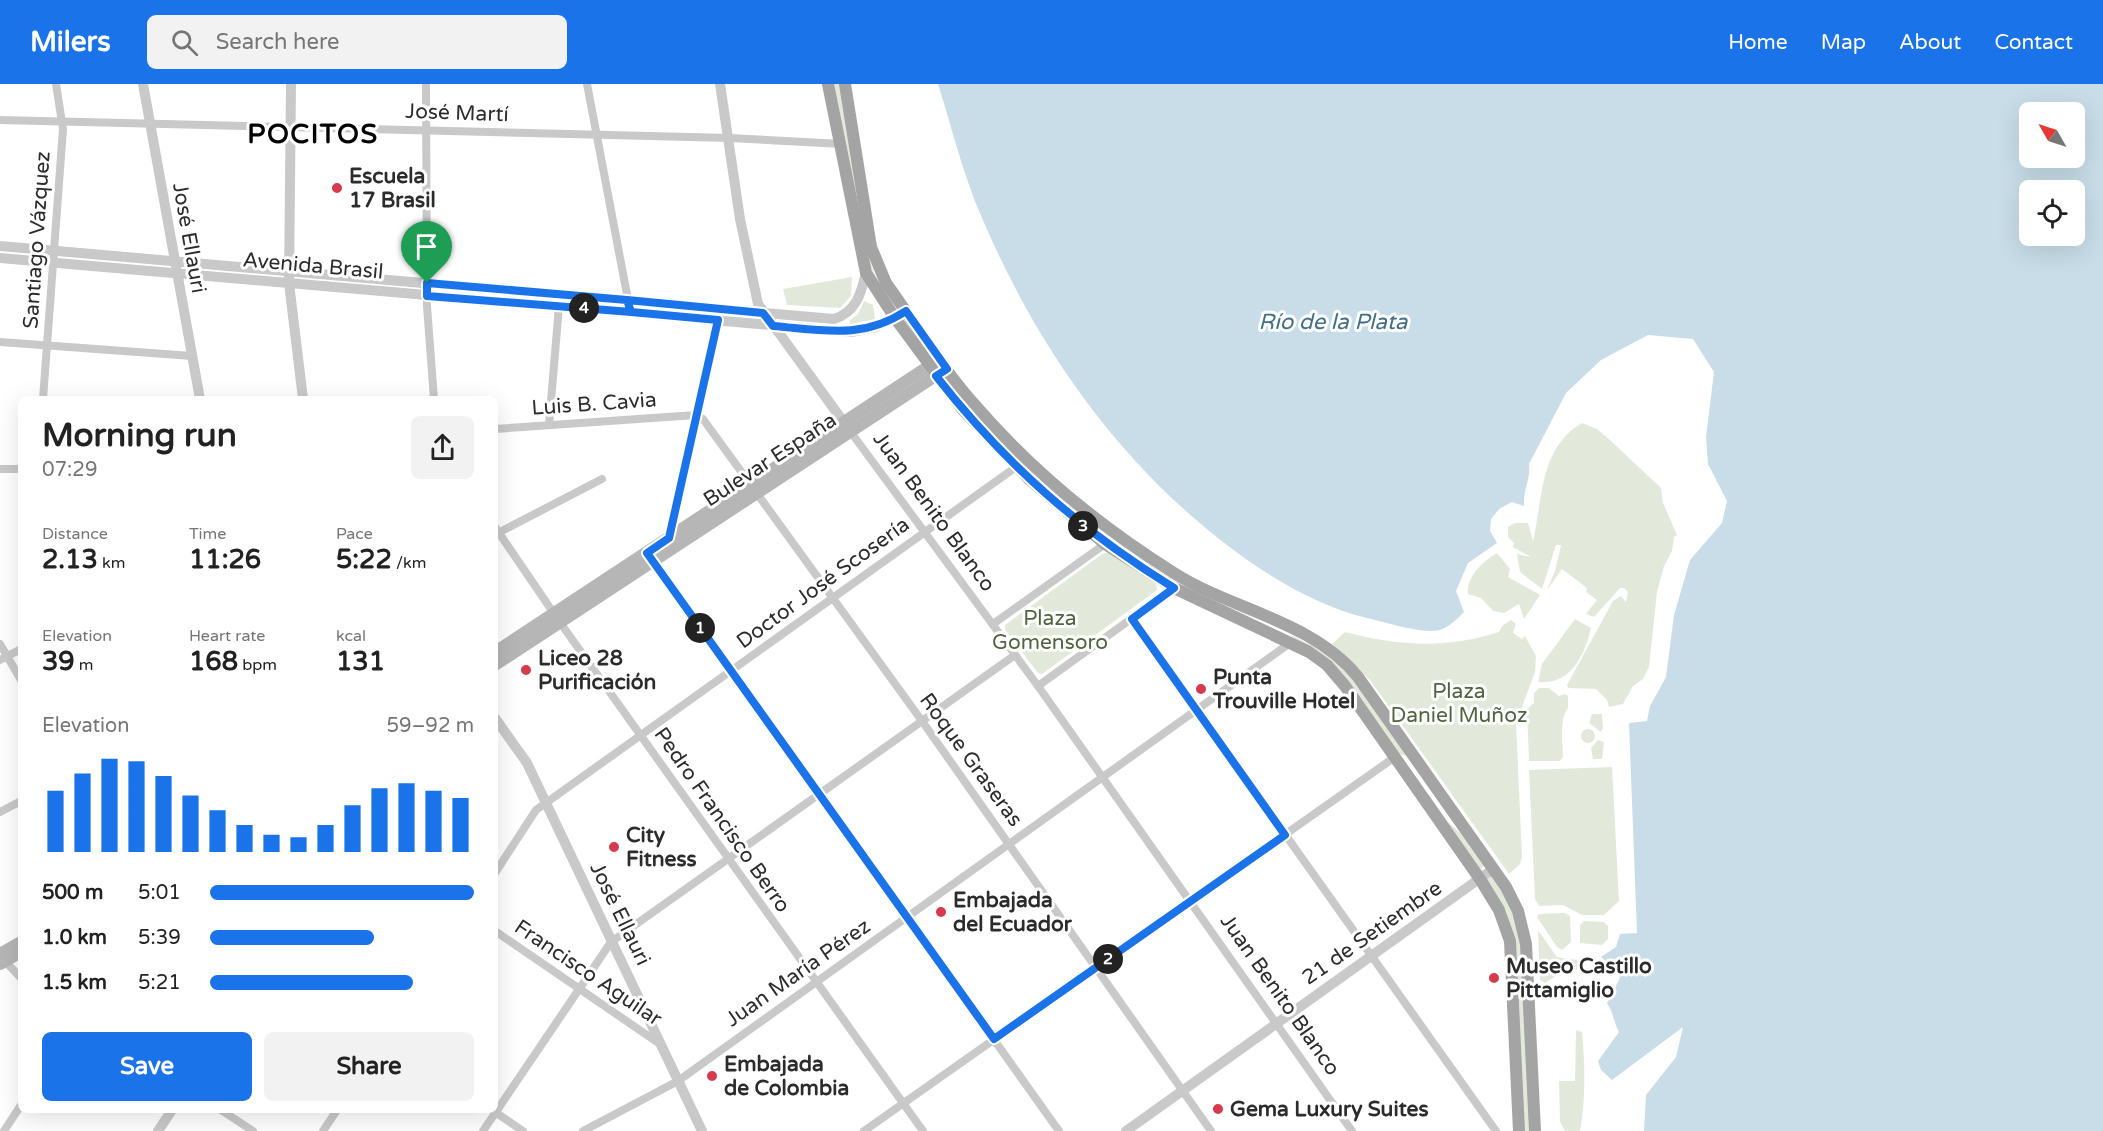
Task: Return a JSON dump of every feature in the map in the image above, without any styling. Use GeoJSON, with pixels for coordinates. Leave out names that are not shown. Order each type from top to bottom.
{"type":"FeatureCollection","features":[{"type":"Feature","properties":{"kind":"main road"},"geometry":{"type":"LineString","coordinates":[[828,84],[842,144],[866,273],[900,314],[963,410],[1016,467],[1061,509],[1105,544],[1174,588],[1316,657],[1337,675],[1480,879],[1499,910],[1510,941],[1519,1131]]}},
{"type":"Feature","properties":{"kind":"main road"},"geometry":{"type":"LineString","coordinates":[[845,84],[873,256],[900,314],[938,370],[1017,450],[1102,525],[1175,575],[1310,637],[1339,658],[1358,677],[1493,869],[1515,903],[1524,933],[1535,1131]]}},
{"type":"Feature","properties":{"kind":"main road","name":"Bulevar España"},"geometry":{"type":"LineString","coordinates":[[498,650],[556,617],[938,370]]}},
{"type":"Feature","properties":{"kind":"main road","name":"Bulevar España"},"geometry":{"type":"LineString","coordinates":[[650,556],[669,538],[754,488]]}},
{"type":"Feature","properties":{"kind":"main road","name":"Bulevar España"},"geometry":{"type":"LineString","coordinates":[[498,663],[556,617]]}},
{"type":"Feature","properties":{"kind":"main road"},"geometry":{"type":"LineString","coordinates":[[1395,757],[1407,760],[1448,817],[1468,832]]}},
{"type":"Feature","properties":{"kind":"main road"},"geometry":{"type":"LineString","coordinates":[[1,959],[18,945]]}},
{"type":"Feature","properties":{"kind":"main road"},"geometry":{"type":"LineString","coordinates":[[1,959],[18,953]]}},
{"type":"Feature","properties":{"kind":"street","name":"Santiago Vázquez"},"geometry":{"type":"LineString","coordinates":[[43,396],[55,257],[61,123],[56,84]]}},
{"type":"Feature","properties":{"kind":"street","name":"José Ellauri"},"geometry":{"type":"LineString","coordinates":[[143,84],[173,262],[199,396]]}},
{"type":"Feature","properties":{"kind":"street"},"geometry":{"type":"LineString","coordinates":[[291,84],[289,283],[303,396]]}},
{"type":"Feature","properties":{"kind":"street"},"geometry":{"type":"LineString","coordinates":[[426,84],[427,296],[434,396]]}},
{"type":"Feature","properties":{"kind":"street"},"geometry":{"type":"LineString","coordinates":[[586,84],[631,312]]}},
{"type":"Feature","properties":{"kind":"street","name":"Juan Benito Blanco"},"geometry":{"type":"LineString","coordinates":[[720,84],[744,239],[754,290],[763,313],[1038,686],[1352,1131]]}},
{"type":"Feature","properties":{"kind":"street","name":"José Martí"},"geometry":{"type":"LineString","coordinates":[[0,120],[730,138],[842,144]]}},
{"type":"Feature","properties":{"kind":"street","name":"Avenida Brasil"},"geometry":{"type":"LineString","coordinates":[[0,246],[55,257],[176,273],[852,332],[876,327],[900,314]]}},
{"type":"Feature","properties":{"kind":"street","name":"Avenida Brasil"},"geometry":{"type":"LineString","coordinates":[[0,258],[55,257],[173,262],[839,318],[857,303],[866,273]]}},
{"type":"Feature","properties":{"kind":"street"},"geometry":{"type":"LineString","coordinates":[[549,425],[560,294]]}},
{"type":"Feature","properties":{"kind":"street"},"geometry":{"type":"LineString","coordinates":[[669,538],[718,320]]}},
{"type":"Feature","properties":{"kind":"street"},"geometry":{"type":"LineString","coordinates":[[0,342],[192,356]]}},
{"type":"Feature","properties":{"kind":"street","name":"Luis B. Cavia"},"geometry":{"type":"LineString","coordinates":[[498,429],[696,415]]}},
{"type":"Feature","properties":{"kind":"street","name":"Roque Graseras"},"geometry":{"type":"LineString","coordinates":[[696,415],[708,424],[922,721],[1211,1131]]}},
{"type":"Feature","properties":{"kind":"street","name":"Doctor José Scosería"},"geometry":{"type":"LineString","coordinates":[[498,868],[536,810],[1016,467]]}},
{"type":"Feature","properties":{"kind":"street"},"geometry":{"type":"LineString","coordinates":[[0,469],[18,469]]}},
{"type":"Feature","properties":{"kind":"street"},"geometry":{"type":"LineString","coordinates":[[498,531],[602,479]]}},
{"type":"Feature","properties":{"kind":"street","name":"Pedro Francisco Berro"},"geometry":{"type":"LineString","coordinates":[[498,535],[923,1131]]}},
{"type":"Feature","properties":{"kind":"street"},"geometry":{"type":"LineString","coordinates":[[993,624],[1105,544]]}},
{"type":"Feature","properties":{"kind":"street"},"geometry":{"type":"LineString","coordinates":[[650,556],[1059,1131]]}},
{"type":"Feature","properties":{"kind":"street"},"geometry":{"type":"LineString","coordinates":[[1038,686],[1174,588]]}},
{"type":"Feature","properties":{"kind":"street"},"geometry":{"type":"LineString","coordinates":[[1132,619],[1496,1131]]}},
{"type":"Feature","properties":{"kind":"street","name":"Juan María Pérez"},"geometry":{"type":"LineString","coordinates":[[583,1131],[678,1081],[1290,643]]}},
{"type":"Feature","properties":{"kind":"street"},"geometry":{"type":"LineString","coordinates":[[0,644],[3,658],[18,676]]}},
{"type":"Feature","properties":{"kind":"street"},"geometry":{"type":"LineString","coordinates":[[3,658],[18,650]]}},
{"type":"Feature","properties":{"kind":"street"},"geometry":{"type":"LineString","coordinates":[[498,1105],[612,942],[1015,656]]}},
{"type":"Feature","properties":{"kind":"street","name":"José Ellauri"},"geometry":{"type":"LineString","coordinates":[[498,722],[526,763],[702,1131]]}},
{"type":"Feature","properties":{"kind":"street"},"geometry":{"type":"LineString","coordinates":[[864,1131],[1395,757]]}},
{"type":"Feature","properties":{"kind":"street"},"geometry":{"type":"LineString","coordinates":[[0,812],[18,803]]}},
{"type":"Feature","properties":{"kind":"street","name":"21 de Setiembre"},"geometry":{"type":"LineString","coordinates":[[1126,1131],[1493,869]]}},
{"type":"Feature","properties":{"kind":"street","name":"Francisco Aguilar"},"geometry":{"type":"LineString","coordinates":[[498,933],[660,1044]]}},
{"type":"Feature","properties":{"kind":"street"},"geometry":{"type":"LineString","coordinates":[[1,959],[18,975]]}},
{"type":"Feature","properties":{"kind":"street"},"geometry":{"type":"LineString","coordinates":[[4,1131],[18,1110]]}},
{"type":"Feature","properties":{"kind":"street"},"geometry":{"type":"LineString","coordinates":[[158,1131],[170,1113]]}},
{"type":"Feature","properties":{"kind":"street"},"geometry":{"type":"LineString","coordinates":[[226,1113],[253,1131]]}},
{"type":"Feature","properties":{"kind":"street"},"geometry":{"type":"LineString","coordinates":[[323,1131],[335,1113]]}},
{"type":"Feature","properties":{"kind":"street"},"geometry":{"type":"LineString","coordinates":[[483,1131],[493,1113]]}},
{"type":"Feature","properties":{"kind":"street"},"geometry":{"type":"LineString","coordinates":[[497,1113],[523,1131]]}},
{"type":"Feature","properties":{"kind":"green space"},"geometry":{"type":"Polygon","coordinates":[[[834,84],[840,84],[866,249],[874,272],[894,307],[868,264],[834,84]]]}},
{"type":"Feature","properties":{"kind":"green space"},"geometry":{"type":"Polygon","coordinates":[[[852,277],[851,296],[840,308],[787,305],[783,289],[852,277]]]}},
{"type":"Feature","properties":{"kind":"green space"},"geometry":{"type":"Polygon","coordinates":[[[864,301],[873,305],[875,319],[851,324],[849,321],[858,314],[864,301]]]}},
{"type":"Feature","properties":{"kind":"green space"},"geometry":{"type":"Polygon","coordinates":[[[1582,423],[1597,429],[1661,488],[1663,503],[1677,535],[1674,537],[1672,551],[1664,566],[1657,592],[1649,667],[1643,679],[1633,686],[1623,704],[1609,707],[1607,700],[1596,689],[1568,688],[1567,685],[1613,601],[1621,596],[1626,602],[1628,592],[1620,588],[1594,617],[1586,614],[1597,600],[1586,592],[1587,588],[1562,569],[1547,590],[1555,571],[1561,545],[1556,545],[1542,589],[1520,572],[1517,554],[1531,557],[1513,547],[1514,543],[1508,537],[1508,527],[1515,523],[1528,523],[1533,541],[1550,460],[1568,434],[1582,423]]]}},
{"type":"Feature","properties":{"kind":"green space","name":"Plaza Gomensoro"},"geometry":{"type":"Polygon","coordinates":[[[1109,552],[1156,584],[1157,590],[1042,674],[1038,673],[1005,630],[1005,625],[1102,554],[1109,552]]]}},
{"type":"Feature","properties":{"kind":"green space"},"geometry":{"type":"Polygon","coordinates":[[[1497,553],[1510,569],[1508,577],[1540,595],[1524,619],[1519,604],[1504,613],[1493,611],[1481,598],[1468,594],[1470,582],[1476,570],[1497,553]]]}},
{"type":"Feature","properties":{"kind":"green space"},"geometry":{"type":"Polygon","coordinates":[[[1575,619],[1591,628],[1580,658],[1567,674],[1559,679],[1538,682],[1542,664],[1575,619]]]}},
{"type":"Feature","properties":{"kind":"green space","name":"Plaza Daniel Muñoz"},"geometry":{"type":"Polygon","coordinates":[[[1511,620],[1516,624],[1513,633],[1522,639],[1525,636],[1536,656],[1535,672],[1516,723],[1522,857],[1520,864],[1509,874],[1370,680],[1332,644],[1345,632],[1403,643],[1460,641],[1499,632],[1502,626],[1511,620]]]}},
{"type":"Feature","properties":{"kind":"green space"},"geometry":{"type":"Polygon","coordinates":[[[1289,634],[1319,649],[1347,671],[1407,756],[1399,754],[1349,683],[1289,634]]]}},
{"type":"Feature","properties":{"kind":"green space"},"geometry":{"type":"Polygon","coordinates":[[[1539,688],[1549,688],[1559,696],[1565,694],[1568,696],[1568,708],[1562,725],[1563,757],[1560,761],[1529,761],[1527,709],[1534,703],[1534,693],[1539,688]]]}},
{"type":"Feature","properties":{"kind":"green space"},"geometry":{"type":"Polygon","coordinates":[[[1592,714],[1602,714],[1601,732],[1589,723],[1592,714]]]}},
{"type":"Feature","properties":{"kind":"green space"},"geometry":{"type":"Polygon","coordinates":[[[1588,729],[1593,731],[1595,736],[1593,741],[1588,743],[1583,741],[1581,736],[1583,731],[1588,729]]]}},
{"type":"Feature","properties":{"kind":"green space"},"geometry":{"type":"Polygon","coordinates":[[[1598,740],[1604,742],[1602,759],[1593,759],[1591,748],[1598,740]]]}},
{"type":"Feature","properties":{"kind":"green space"},"geometry":{"type":"Polygon","coordinates":[[[1408,766],[1447,821],[1467,839],[1485,865],[1480,870],[1408,766]]]}},
{"type":"Feature","properties":{"kind":"green space"},"geometry":{"type":"Polygon","coordinates":[[[1612,767],[1619,901],[1604,915],[1582,915],[1563,905],[1539,906],[1535,899],[1529,770],[1612,767]]]}},
{"type":"Feature","properties":{"kind":"green space"},"geometry":{"type":"Polygon","coordinates":[[[1492,875],[1507,897],[1521,933],[1531,1131],[1524,1131],[1515,950],[1507,912],[1487,880],[1492,875]]]}},
{"type":"Feature","properties":{"kind":"green space"},"geometry":{"type":"Polygon","coordinates":[[[1565,913],[1570,916],[1571,942],[1562,950],[1557,947],[1537,917],[1539,914],[1565,913]]]}},
{"type":"Feature","properties":{"kind":"green space"},"geometry":{"type":"Polygon","coordinates":[[[1584,921],[1604,922],[1608,926],[1608,939],[1602,945],[1580,943],[1580,925],[1584,921]]]}},
{"type":"Feature","properties":{"kind":"green space"},"geometry":{"type":"Polygon","coordinates":[[[1538,930],[1557,957],[1577,960],[1578,970],[1563,971],[1545,983],[1540,980],[1538,930]]]}},
{"type":"Feature","properties":{"kind":"green space"},"geometry":{"type":"Polygon","coordinates":[[[1576,1030],[1582,1032],[1583,1044],[1582,1119],[1580,1131],[1565,1131],[1560,1122],[1559,1081],[1575,1081],[1576,1030]]]}},
{"type":"Feature","properties":{"kind":"water","name":"Río de la Plata"},"geometry":{"type":"Polygon","coordinates":[[[938,84],[2103,84],[2103,1131],[1644,1131],[1646,1095],[1676,1057],[1683,1027],[1612,1080],[1601,1070],[1598,1061],[1619,1032],[1607,1003],[1620,978],[1612,966],[1601,957],[1616,947],[1620,934],[1637,933],[1629,723],[1647,721],[1650,706],[1666,677],[1674,615],[1690,560],[1722,523],[1727,501],[1708,464],[1706,437],[1714,372],[1693,339],[1648,335],[1601,360],[1566,393],[1529,464],[1524,506],[1512,502],[1499,509],[1491,519],[1490,531],[1497,543],[1468,563],[1456,591],[1464,612],[1452,623],[1436,631],[1406,628],[1348,613],[1291,588],[1223,542],[1147,473],[1082,395],[1027,310],[982,218],[958,151],[938,84]]]}},
{"type":"Feature","properties":{"kind":"place","name":"Escuela 17 Brasil"},"geometry":{"type":"Point","coordinates":[337,188]}},
{"type":"Feature","properties":{"kind":"place","name":"Liceo 28 Purificación"},"geometry":{"type":"Point","coordinates":[526,670]}},
{"type":"Feature","properties":{"kind":"place","name":"Punta Trouville Hotel"},"geometry":{"type":"Point","coordinates":[1201,689]}},
{"type":"Feature","properties":{"kind":"place","name":"City Fitness"},"geometry":{"type":"Point","coordinates":[614,847]}},
{"type":"Feature","properties":{"kind":"place","name":"Embajada del Ecuador"},"geometry":{"type":"Point","coordinates":[941,912]}},
{"type":"Feature","properties":{"kind":"place","name":"Museo Castillo Pittamiglio"},"geometry":{"type":"Point","coordinates":[1494,978]}},
{"type":"Feature","properties":{"kind":"place","name":"Embajada de Colombia"},"geometry":{"type":"Point","coordinates":[712,1076]}},
{"type":"Feature","properties":{"kind":"place","name":"Gema Luxury Suites"},"geometry":{"type":"Point","coordinates":[1218,1109]}},
{"type":"Feature","properties":{"kind":"district","name":"POCITOS"},"geometry":{"type":"Point","coordinates":[313,134]}},
{"type":"Feature","properties":{"kind":"route"},"geometry":{"type":"LineString","coordinates":[[427,283],[427,296],[631,312],[627,300],[763,313],[773,326],[852,332],[876,327],[906,311],[947,369],[936,376],[963,410],[1006,457],[1061,509],[1105,544],[1174,588],[1132,619],[1285,835],[994,1039],[647,553],[669,538],[718,320],[631,312],[627,300],[427,283]]}}]}
